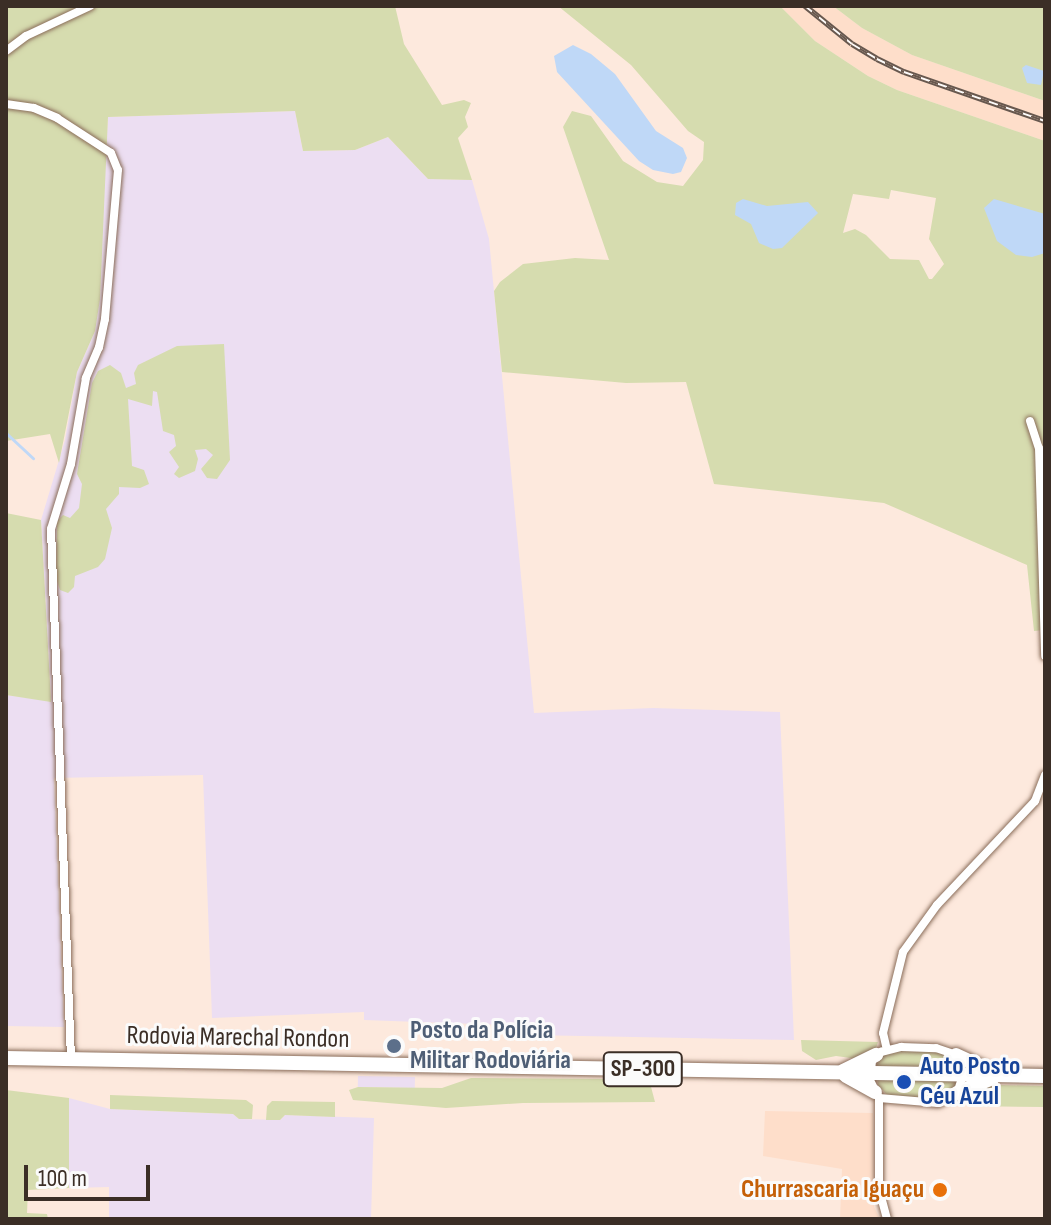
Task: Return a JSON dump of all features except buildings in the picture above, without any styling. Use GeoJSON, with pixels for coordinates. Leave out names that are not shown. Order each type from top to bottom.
{"type":"FeatureCollection","features":[{"type":"Feature","properties":{"kind":"main road"},"geometry":{"type":"LineString","coordinates":[[839,1073],[881,1053]]}},
{"type":"Feature","properties":{"kind":"main road"},"geometry":{"type":"LineString","coordinates":[[956,1055],[1001,1075]]}},
{"type":"Feature","properties":{"kind":"main road","name":"Rodovia Marechal Rondon"},"geometry":{"type":"LineString","coordinates":[[6,1058],[1045,1076]]}},
{"type":"Feature","properties":{"kind":"main road"},"geometry":{"type":"LineString","coordinates":[[839,1073],[877,1095]]}},
{"type":"Feature","properties":{"kind":"main road"},"geometry":{"type":"LineString","coordinates":[[957,1093],[1001,1075]]}},
{"type":"Feature","properties":{"kind":"street"},"geometry":{"type":"LineString","coordinates":[[6,51],[26,36],[90,6]]}},
{"type":"Feature","properties":{"kind":"street"},"geometry":{"type":"LineString","coordinates":[[6,104],[46,112],[111,153],[118,170],[105,319],[99,347],[86,378],[71,464],[53,516],[50,540],[71,1059]]}},
{"type":"Feature","properties":{"kind":"street"},"geometry":{"type":"LineString","coordinates":[[1030,421],[1039,448],[1045,656]]}},
{"type":"Feature","properties":{"kind":"street"},"geometry":{"type":"LineString","coordinates":[[887,1219],[879,1189],[877,1095],[870,1074],[881,1053],[903,952],[937,905],[1026,813],[1035,801],[1045,775]]}},
{"type":"Feature","properties":{"kind":"street"},"geometry":{"type":"LineString","coordinates":[[877,1095],[938,1103],[957,1093],[963,1075],[956,1055],[936,1048],[881,1053]]}},
{"type":"Feature","properties":{"kind":"shaded area"},"geometry":{"type":"Polygon","coordinates":[[[780,6],[833,6],[862,28],[912,55],[1045,101],[1045,141],[897,90],[868,76],[815,41],[780,6]]]}},
{"type":"Feature","properties":{"kind":"shaded area"},"geometry":{"type":"Polygon","coordinates":[[[295,111],[303,151],[355,150],[388,137],[428,179],[472,180],[489,239],[534,713],[653,708],[780,712],[794,1040],[530,1035],[529,1026],[364,1020],[364,1012],[212,1018],[203,775],[54,778],[64,1027],[6,1026],[6,695],[51,701],[41,520],[65,440],[77,372],[95,331],[108,117],[295,111]]]}},
{"type":"Feature","properties":{"kind":"shaded area"},"geometry":{"type":"Polygon","coordinates":[[[358,1076],[415,1077],[415,1088],[358,1087],[358,1076]]]}},
{"type":"Feature","properties":{"kind":"shaded area"},"geometry":{"type":"Polygon","coordinates":[[[69,1098],[110,1109],[233,1114],[239,1119],[280,1120],[285,1115],[374,1118],[371,1219],[109,1219],[109,1187],[69,1188],[69,1098]]]}},
{"type":"Feature","properties":{"kind":"shaded area"},"geometry":{"type":"Polygon","coordinates":[[[765,1111],[873,1113],[874,1207],[880,1219],[840,1219],[842,1169],[763,1156],[765,1111]]]}},
{"type":"Feature","properties":{"kind":"green space"},"geometry":{"type":"Polygon","coordinates":[[[6,6],[395,6],[404,44],[442,105],[464,100],[471,103],[465,117],[468,127],[458,138],[472,180],[428,179],[388,137],[355,150],[303,151],[295,111],[108,117],[100,299],[95,331],[77,372],[59,463],[50,434],[6,441],[6,6]]]}},
{"type":"Feature","properties":{"kind":"green space"},"geometry":{"type":"Polygon","coordinates":[[[558,6],[780,6],[815,41],[868,76],[897,90],[1045,141],[1045,630],[1034,631],[1027,565],[884,503],[714,484],[686,382],[626,383],[502,372],[494,291],[500,282],[523,264],[575,258],[609,260],[563,127],[572,111],[591,116],[623,161],[657,182],[683,186],[703,160],[704,142],[688,131],[631,65],[558,6]],[[891,190],[889,199],[853,194],[843,233],[855,229],[866,235],[890,259],[919,260],[929,279],[932,279],[944,264],[929,239],[936,198],[891,190]]]}},
{"type":"Feature","properties":{"kind":"green space"},"geometry":{"type":"Polygon","coordinates":[[[833,6],[1045,6],[1045,101],[912,55],[862,28],[833,6]]]}},
{"type":"Feature","properties":{"kind":"green space"},"geometry":{"type":"Polygon","coordinates":[[[224,344],[230,460],[217,479],[207,478],[201,469],[213,455],[206,449],[195,450],[198,459],[195,471],[179,478],[174,474],[179,467],[169,452],[176,446],[174,435],[163,431],[157,392],[153,391],[152,406],[128,399],[132,466],[144,470],[149,484],[140,488],[119,487],[119,494],[106,509],[112,528],[105,559],[98,567],[75,576],[74,587],[68,593],[60,590],[56,578],[57,521],[63,515],[70,518],[79,508],[82,484],[77,474],[92,383],[98,371],[110,365],[121,373],[126,388],[136,384],[134,373],[138,365],[177,346],[224,344]]]}},
{"type":"Feature","properties":{"kind":"green space"},"geometry":{"type":"Polygon","coordinates":[[[6,513],[41,520],[51,702],[6,695],[6,513]]]}},
{"type":"Feature","properties":{"kind":"green space"},"geometry":{"type":"Polygon","coordinates":[[[801,1040],[878,1042],[875,1051],[858,1059],[836,1056],[816,1060],[802,1051],[801,1040]]]}},
{"type":"Feature","properties":{"kind":"green space"},"geometry":{"type":"Polygon","coordinates":[[[897,1050],[940,1050],[956,1060],[958,1084],[938,1099],[887,1095],[878,1085],[877,1064],[881,1055],[897,1050]]]}},
{"type":"Feature","properties":{"kind":"green space"},"geometry":{"type":"Polygon","coordinates":[[[471,1078],[614,1079],[650,1083],[655,1102],[523,1103],[446,1108],[353,1100],[349,1090],[358,1087],[442,1088],[471,1078]]]}},
{"type":"Feature","properties":{"kind":"green space"},"geometry":{"type":"Polygon","coordinates":[[[1045,1086],[1045,1107],[967,1106],[968,1096],[986,1087],[1045,1086]]]}},
{"type":"Feature","properties":{"kind":"green space"},"geometry":{"type":"Polygon","coordinates":[[[6,1090],[69,1098],[69,1188],[28,1190],[27,1213],[47,1214],[48,1219],[6,1219],[6,1090]]]}},
{"type":"Feature","properties":{"kind":"green space"},"geometry":{"type":"Polygon","coordinates":[[[110,1095],[246,1100],[253,1105],[252,1119],[239,1119],[233,1114],[110,1109],[110,1095]]]}},
{"type":"Feature","properties":{"kind":"green space"},"geometry":{"type":"Polygon","coordinates":[[[272,1101],[335,1102],[335,1117],[285,1115],[280,1120],[266,1120],[267,1106],[272,1101]]]}},
{"type":"Feature","properties":{"kind":"water"},"geometry":{"type":"Polygon","coordinates":[[[573,45],[591,54],[615,74],[656,131],[683,148],[687,158],[681,172],[673,174],[653,170],[639,161],[557,72],[554,56],[573,45]]]}},
{"type":"Feature","properties":{"kind":"water"},"geometry":{"type":"Polygon","coordinates":[[[1026,65],[1044,71],[1041,85],[1027,83],[1022,68],[1026,65]]]}},
{"type":"Feature","properties":{"kind":"water"},"geometry":{"type":"Polygon","coordinates":[[[743,199],[767,206],[808,202],[818,213],[782,248],[773,249],[759,243],[751,224],[735,215],[736,203],[743,199]]]}},
{"type":"Feature","properties":{"kind":"water"},"geometry":{"type":"Polygon","coordinates":[[[994,199],[1045,214],[1045,253],[1032,257],[1016,255],[997,241],[984,208],[994,199]]]}},
{"type":"Feature","properties":{"kind":"waterway"},"geometry":{"type":"LineString","coordinates":[[6,433],[33,458]]}},
{"type":"Feature","properties":{"kind":"railway"},"geometry":{"type":"LineString","coordinates":[[805,6],[852,44],[904,72],[1045,121]]}},
{"type":"Feature","properties":{"kind":"place","name":"Posto da Polícia Militar Rodoviária"},"geometry":{"type":"Point","coordinates":[394,1046]}},
{"type":"Feature","properties":{"kind":"place","name":"Auto Posto Céu Azul"},"geometry":{"type":"Point","coordinates":[904,1082]}},
{"type":"Feature","properties":{"kind":"place","name":"Churrascaria Iguaçu"},"geometry":{"type":"Point","coordinates":[940,1190]}}]}
